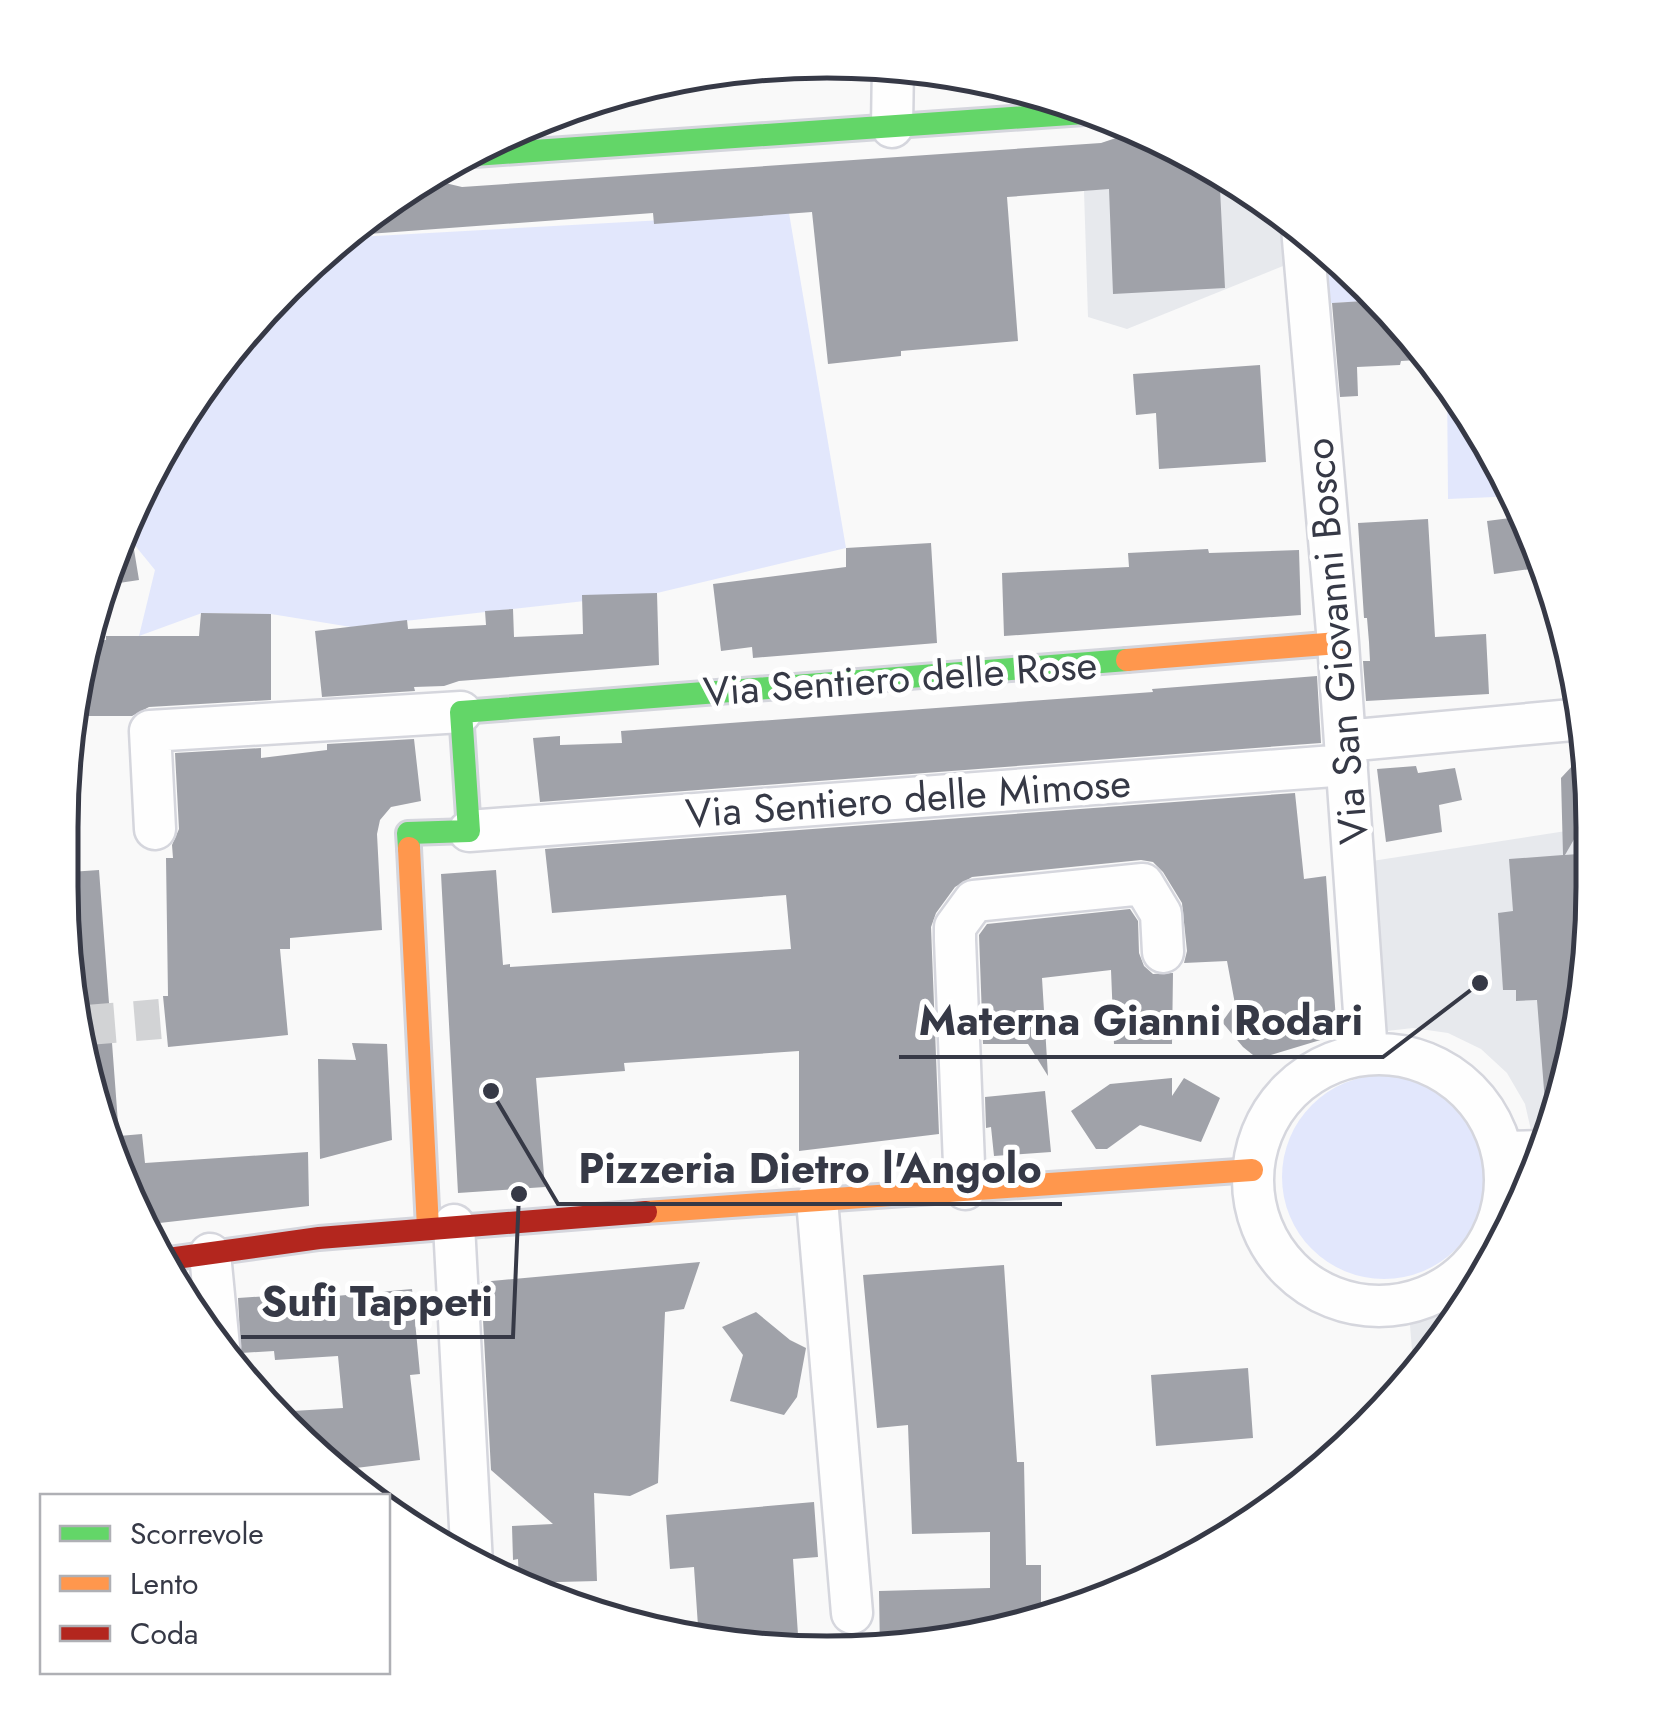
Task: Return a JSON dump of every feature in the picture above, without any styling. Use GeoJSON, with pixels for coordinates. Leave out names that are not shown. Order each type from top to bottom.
{"type":"FeatureCollection","features":[{"type":"Feature","properties":{"kind":"street"},"geometry":{"type":"LineString","coordinates":[[892,127],[894,81]]}},
{"type":"Feature","properties":{"kind":"street"},"geometry":{"type":"LineString","coordinates":[[500,153],[1061,115]]}},
{"type":"Feature","properties":{"kind":"street","name":"Via San Giovanni Bosco"},"geometry":{"type":"LineString","coordinates":[[1304,249],[1338,643],[1367,1054]]}},
{"type":"Feature","properties":{"kind":"street","name":"Via Sentiero delle Rose"},"geometry":{"type":"LineString","coordinates":[[154,829],[150,731],[461,712],[1338,643]]}},
{"type":"Feature","properties":{"kind":"street"},"geometry":{"type":"LineString","coordinates":[[461,712],[469,831],[408,833],[470,1546]]}},
{"type":"Feature","properties":{"kind":"street","name":"Via Sentiero delle Mimose"},"geometry":{"type":"LineString","coordinates":[[469,831],[1346,753],[1569,721]]}},
{"type":"Feature","properties":{"kind":"street"},"geometry":{"type":"LineString","coordinates":[[965,1190],[955,927],[974,901],[1143,884],[1161,914],[1163,952]]}},
{"type":"Feature","properties":{"kind":"street"},"geometry":{"type":"LineString","coordinates":[[1480,1255],[1452,1283],[1426,1297],[1384,1306],[1341,1301],[1312,1288],[1287,1268],[1268,1243],[1256,1214],[1252,1170],[1264,1126],[1289,1090],[1324,1065],[1367,1054],[1404,1055],[1438,1067],[1468,1089],[1490,1118],[1502,1152],[1506,1182],[1502,1211]]}},
{"type":"Feature","properties":{"kind":"street"},"geometry":{"type":"LineString","coordinates":[[1502,1152],[1528,1151]]}},
{"type":"Feature","properties":{"kind":"street"},"geometry":{"type":"LineString","coordinates":[[176,1258],[441,1226],[1252,1170]]}},
{"type":"Feature","properties":{"kind":"street"},"geometry":{"type":"LineString","coordinates":[[817,1200],[852,1613]]}},
{"type":"Feature","properties":{"kind":"street"},"geometry":{"type":"LineString","coordinates":[[210,1254],[216,1321]]}},
{"type":"Feature","properties":{"kind":"shaded area"},"geometry":{"type":"Polygon","coordinates":[[[1202,178],[1282,231],[1288,264],[1127,329],[1088,317],[1084,191],[1202,178]]]}},
{"type":"Feature","properties":{"kind":"shaded area"},"geometry":{"type":"Polygon","coordinates":[[[789,213],[846,548],[657,593],[351,627],[271,614],[202,613],[139,636],[155,570],[134,544],[178,452],[232,371],[263,333],[365,237],[789,213]]]}},
{"type":"Feature","properties":{"kind":"shaded area"},"geometry":{"type":"Polygon","coordinates":[[[1320,262],[1361,301],[1320,304],[1320,262]]]}},
{"type":"Feature","properties":{"kind":"shaded area"},"geometry":{"type":"Polygon","coordinates":[[[1447,407],[1499,497],[1448,499],[1447,407]]]}},
{"type":"Feature","properties":{"kind":"shaded area"},"geometry":{"type":"Polygon","coordinates":[[[1576,829],[1575,936],[1570,985],[1551,1081],[1533,1139],[1525,1104],[1507,1073],[1481,1049],[1448,1033],[1413,1028],[1378,1032],[1372,861],[1576,829]]]}},
{"type":"Feature","properties":{"kind":"shaded area"},"geometry":{"type":"Polygon","coordinates":[[[1384,1075],[1423,1082],[1456,1105],[1479,1138],[1486,1177],[1479,1216],[1456,1249],[1423,1272],[1384,1279],[1345,1272],[1312,1249],[1289,1216],[1282,1177],[1289,1138],[1312,1105],[1345,1082],[1384,1075]]]}},
{"type":"Feature","properties":{"kind":"shaded area"},"geometry":{"type":"Polygon","coordinates":[[[1458,1290],[1412,1355],[1410,1325],[1458,1290]]]}},
{"type":"Feature","properties":{"kind":"building"},"geometry":{"type":"Polygon","coordinates":[[[1116,138],[1158,155],[1220,189],[1225,288],[1113,294],[1109,189],[1007,197],[1018,341],[901,351],[901,356],[828,364],[812,212],[654,224],[653,213],[369,234],[444,183],[462,187],[1101,143],[1116,138]]]}},
{"type":"Feature","properties":{"kind":"building"},"geometry":{"type":"Polygon","coordinates":[[[1361,301],[1413,360],[1401,361],[1400,365],[1357,367],[1358,396],[1340,397],[1332,303],[1361,301]]]}},
{"type":"Feature","properties":{"kind":"building"},"geometry":{"type":"Polygon","coordinates":[[[1260,365],[1266,462],[1159,469],[1156,413],[1136,415],[1133,374],[1260,365]]]}},
{"type":"Feature","properties":{"kind":"building"},"geometry":{"type":"Polygon","coordinates":[[[1509,518],[1530,569],[1494,574],[1487,521],[1509,518]]]}},
{"type":"Feature","properties":{"kind":"building"},"geometry":{"type":"Polygon","coordinates":[[[1428,519],[1435,637],[1486,634],[1489,694],[1366,701],[1363,661],[1370,661],[1358,523],[1428,519]]]}},
{"type":"Feature","properties":{"kind":"building"},"geometry":{"type":"Polygon","coordinates":[[[931,543],[937,643],[753,658],[752,647],[721,651],[713,584],[846,567],[846,548],[931,543]]]}},
{"type":"Feature","properties":{"kind":"building"},"geometry":{"type":"Polygon","coordinates":[[[133,545],[139,580],[118,583],[133,545]]]}},
{"type":"Feature","properties":{"kind":"building"},"geometry":{"type":"Polygon","coordinates":[[[1208,549],[1209,553],[1299,550],[1301,615],[1004,636],[1002,573],[1129,567],[1128,553],[1208,549]]]}},
{"type":"Feature","properties":{"kind":"building"},"geometry":{"type":"Polygon","coordinates":[[[657,593],[659,665],[322,697],[315,631],[407,620],[408,629],[486,625],[485,611],[513,609],[514,637],[583,634],[582,595],[657,593]]]}},
{"type":"Feature","properties":{"kind":"building"},"geometry":{"type":"Polygon","coordinates":[[[201,613],[271,614],[271,700],[149,707],[132,716],[86,716],[101,640],[106,636],[199,636],[201,613]]]}},
{"type":"Feature","properties":{"kind":"building"},"geometry":{"type":"Polygon","coordinates":[[[1317,676],[1321,743],[540,802],[533,738],[560,736],[560,745],[622,743],[621,731],[1153,692],[1152,689],[1317,676]]]}},
{"type":"Feature","properties":{"kind":"building"},"geometry":{"type":"Polygon","coordinates":[[[414,739],[421,801],[391,807],[380,820],[377,834],[382,930],[290,938],[290,949],[280,949],[288,1035],[168,1047],[163,996],[168,996],[166,858],[173,858],[172,845],[179,829],[175,753],[261,748],[261,758],[327,750],[327,744],[414,739]]]}},
{"type":"Feature","properties":{"kind":"building"},"geometry":{"type":"Polygon","coordinates":[[[1574,764],[1576,836],[1565,855],[1576,854],[1575,936],[1562,1033],[1545,1101],[1537,1000],[1516,1001],[1516,990],[1503,990],[1498,913],[1513,911],[1509,859],[1563,855],[1561,778],[1574,764]]]}},
{"type":"Feature","properties":{"kind":"building"},"geometry":{"type":"Polygon","coordinates":[[[1416,766],[1418,773],[1455,768],[1462,800],[1439,805],[1442,832],[1386,842],[1377,769],[1416,766]]]}},
{"type":"Feature","properties":{"kind":"building"},"geometry":{"type":"Polygon","coordinates":[[[1295,793],[1304,879],[1326,876],[1337,1035],[1258,1059],[1243,1047],[1222,1022],[1235,1004],[1227,961],[1184,963],[1187,951],[1182,903],[1153,862],[972,877],[955,887],[931,927],[939,1134],[799,1151],[799,1051],[624,1063],[625,1071],[536,1078],[545,1187],[458,1193],[441,874],[496,870],[503,965],[510,967],[791,949],[786,895],[552,913],[545,849],[1295,793]]]}},
{"type":"Feature","properties":{"kind":"building"},"geometry":{"type":"Polygon","coordinates":[[[99,870],[119,1132],[103,1081],[84,985],[78,871],[99,870]]]}},
{"type":"Feature","properties":{"kind":"building"},"geometry":{"type":"Polygon","coordinates":[[[1130,909],[1138,921],[1139,953],[1144,966],[1153,974],[1173,973],[1172,1044],[1114,1044],[1111,970],[1042,978],[1048,1076],[1028,1044],[983,1044],[979,935],[987,924],[1130,909]]]}},
{"type":"Feature","properties":{"kind":"building"},"geometry":{"type":"Polygon","coordinates":[[[352,1043],[387,1044],[392,1140],[320,1159],[318,1059],[356,1060],[352,1043]]]}},
{"type":"Feature","properties":{"kind":"building"},"geometry":{"type":"Polygon","coordinates":[[[1172,1078],[1172,1096],[1184,1078],[1220,1098],[1201,1142],[1140,1125],[1107,1149],[1096,1149],[1071,1111],[1110,1084],[1172,1078]]]}},
{"type":"Feature","properties":{"kind":"building"},"geometry":{"type":"Polygon","coordinates":[[[1045,1091],[1051,1152],[994,1156],[991,1127],[986,1128],[985,1097],[1045,1091]]]}},
{"type":"Feature","properties":{"kind":"building"},"geometry":{"type":"Polygon","coordinates":[[[142,1134],[145,1163],[308,1152],[309,1206],[158,1223],[120,1136],[142,1134]]]}},
{"type":"Feature","properties":{"kind":"building"},"geometry":{"type":"Polygon","coordinates":[[[700,1262],[684,1309],[665,1312],[658,1483],[630,1496],[594,1493],[597,1581],[548,1582],[518,1569],[518,1559],[513,1560],[512,1526],[553,1524],[491,1470],[481,1282],[700,1262]]]}},
{"type":"Feature","properties":{"kind":"building"},"geometry":{"type":"Polygon","coordinates":[[[1004,1265],[1017,1462],[1024,1462],[1026,1565],[1041,1565],[1041,1605],[973,1622],[880,1635],[879,1591],[990,1588],[990,1532],[912,1534],[908,1425],[877,1428],[863,1275],[1004,1265]]]}},
{"type":"Feature","properties":{"kind":"building"},"geometry":{"type":"Polygon","coordinates":[[[412,1289],[420,1374],[410,1375],[420,1460],[354,1468],[291,1411],[343,1408],[338,1356],[275,1360],[274,1351],[241,1353],[238,1298],[314,1293],[314,1298],[412,1289]]]}},
{"type":"Feature","properties":{"kind":"building"},"geometry":{"type":"Polygon","coordinates":[[[756,1312],[806,1348],[797,1397],[784,1415],[730,1401],[743,1355],[722,1327],[756,1312]]]}},
{"type":"Feature","properties":{"kind":"building"},"geometry":{"type":"Polygon","coordinates":[[[1248,1368],[1253,1438],[1156,1446],[1151,1375],[1248,1368]]]}},
{"type":"Feature","properties":{"kind":"building"},"geometry":{"type":"Polygon","coordinates":[[[814,1502],[818,1557],[793,1559],[798,1635],[698,1625],[694,1567],[670,1569],[666,1515],[814,1502]]]}},
{"type":"Feature","properties":{"kind":"tunnel"},"geometry":{"type":"LineString","coordinates":[[91,1025],[160,1019]]}},
{"type":"Feature","properties":{"kind":"traffic: fast"},"geometry":{"type":"LineString","coordinates":[[500,153],[1060,115]]}},
{"type":"Feature","properties":{"kind":"traffic: fast"},"geometry":{"type":"LineString","coordinates":[[409,848],[408,833],[469,831],[461,712],[1127,660]]}},
{"type":"Feature","properties":{"kind":"traffic: slow"},"geometry":{"type":"LineString","coordinates":[[1127,660],[1338,643]]}},
{"type":"Feature","properties":{"kind":"traffic: slow"},"geometry":{"type":"LineString","coordinates":[[409,848],[428,1228]]}},
{"type":"Feature","properties":{"kind":"traffic: slow"},"geometry":{"type":"LineString","coordinates":[[646,1212],[1252,1170]]}},
{"type":"Feature","properties":{"kind":"traffic: jam"},"geometry":{"type":"LineString","coordinates":[[176,1258],[319,1238],[646,1212]]}},
{"type":"Feature","properties":{"kind":"place","name":"Materna Gianni Rodari"},"geometry":{"type":"Point","coordinates":[1480,983]}},
{"type":"Feature","properties":{"kind":"place","name":"Pizzeria Dietro l'Angolo"},"geometry":{"type":"Point","coordinates":[491,1091]}},
{"type":"Feature","properties":{"kind":"place","name":"Sufi Tappeti"},"geometry":{"type":"Point","coordinates":[519,1194]}}]}
